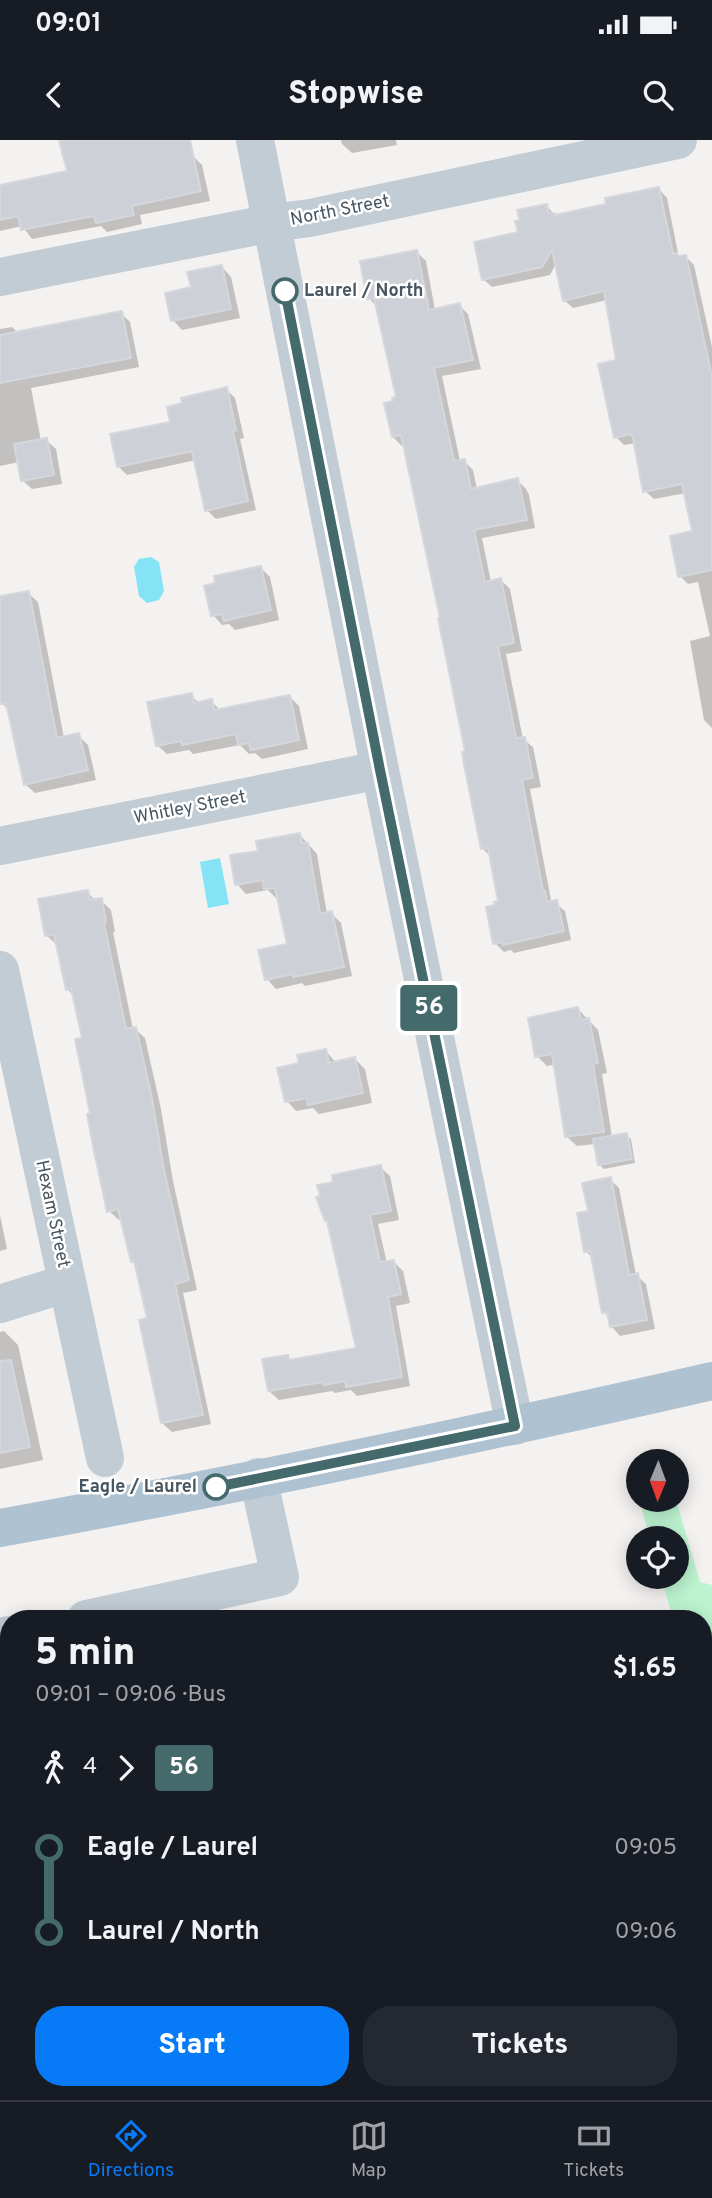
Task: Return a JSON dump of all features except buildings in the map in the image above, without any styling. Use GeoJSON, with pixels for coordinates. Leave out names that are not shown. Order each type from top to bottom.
{"type":"FeatureCollection","features":[{"type":"Feature","properties":{"kind":"main road"},"geometry":{"type":"LineString","coordinates":[[0,1528],[174,1496],[515,1426],[712,1381]]}},
{"type":"Feature","properties":{"kind":"street"},"geometry":{"type":"LineString","coordinates":[[255,140],[380,770],[515,1426]]}},
{"type":"Feature","properties":{"kind":"street","name":"North Street"},"geometry":{"type":"LineString","coordinates":[[0,277],[272,223],[310,218],[678,140]]}},
{"type":"Feature","properties":{"kind":"street","name":"Whitley Street"},"geometry":{"type":"LineString","coordinates":[[0,846],[380,770]]}},
{"type":"Feature","properties":{"kind":"street","name":"Hexam Street"},"geometry":{"type":"LineString","coordinates":[[0,970],[104,1458]]}},
{"type":"Feature","properties":{"kind":"street"},"geometry":{"type":"LineString","coordinates":[[0,1304],[67,1283]]}},
{"type":"Feature","properties":{"kind":"street"},"geometry":{"type":"LineString","coordinates":[[128,1610],[280,1577],[258,1477]]}},
{"type":"Feature","properties":{"kind":"green space"},"geometry":{"type":"Polygon","coordinates":[[[642,1512],[680,1512],[684,1526],[647,1526],[642,1512]]]}},
{"type":"Feature","properties":{"kind":"green space"},"geometry":{"type":"Polygon","coordinates":[[[689,1544],[700,1582],[712,1585],[712,1610],[670,1610],[664,1589],[689,1589],[689,1544]]]}},
{"type":"Feature","properties":{"kind":"water"},"geometry":{"type":"Polygon","coordinates":[[[151,557],[159,562],[164,591],[159,600],[147,603],[139,596],[134,567],[139,559],[151,557]]]}},
{"type":"Feature","properties":{"kind":"water"},"geometry":{"type":"Polygon","coordinates":[[[220,858],[229,904],[208,908],[200,862],[220,858]]]}},
{"type":"Feature","properties":{"kind":"bus line","name":"56"},"geometry":{"type":"LineString","coordinates":[[216,1487],[515,1426],[285,291]]}},
{"type":"Feature","properties":{"kind":"place","name":"Laurel / North"},"geometry":{"type":"Point","coordinates":[285,291]}},
{"type":"Feature","properties":{"kind":"place","name":"Eagle / Laurel"},"geometry":{"type":"Point","coordinates":[216,1487]}}]}
